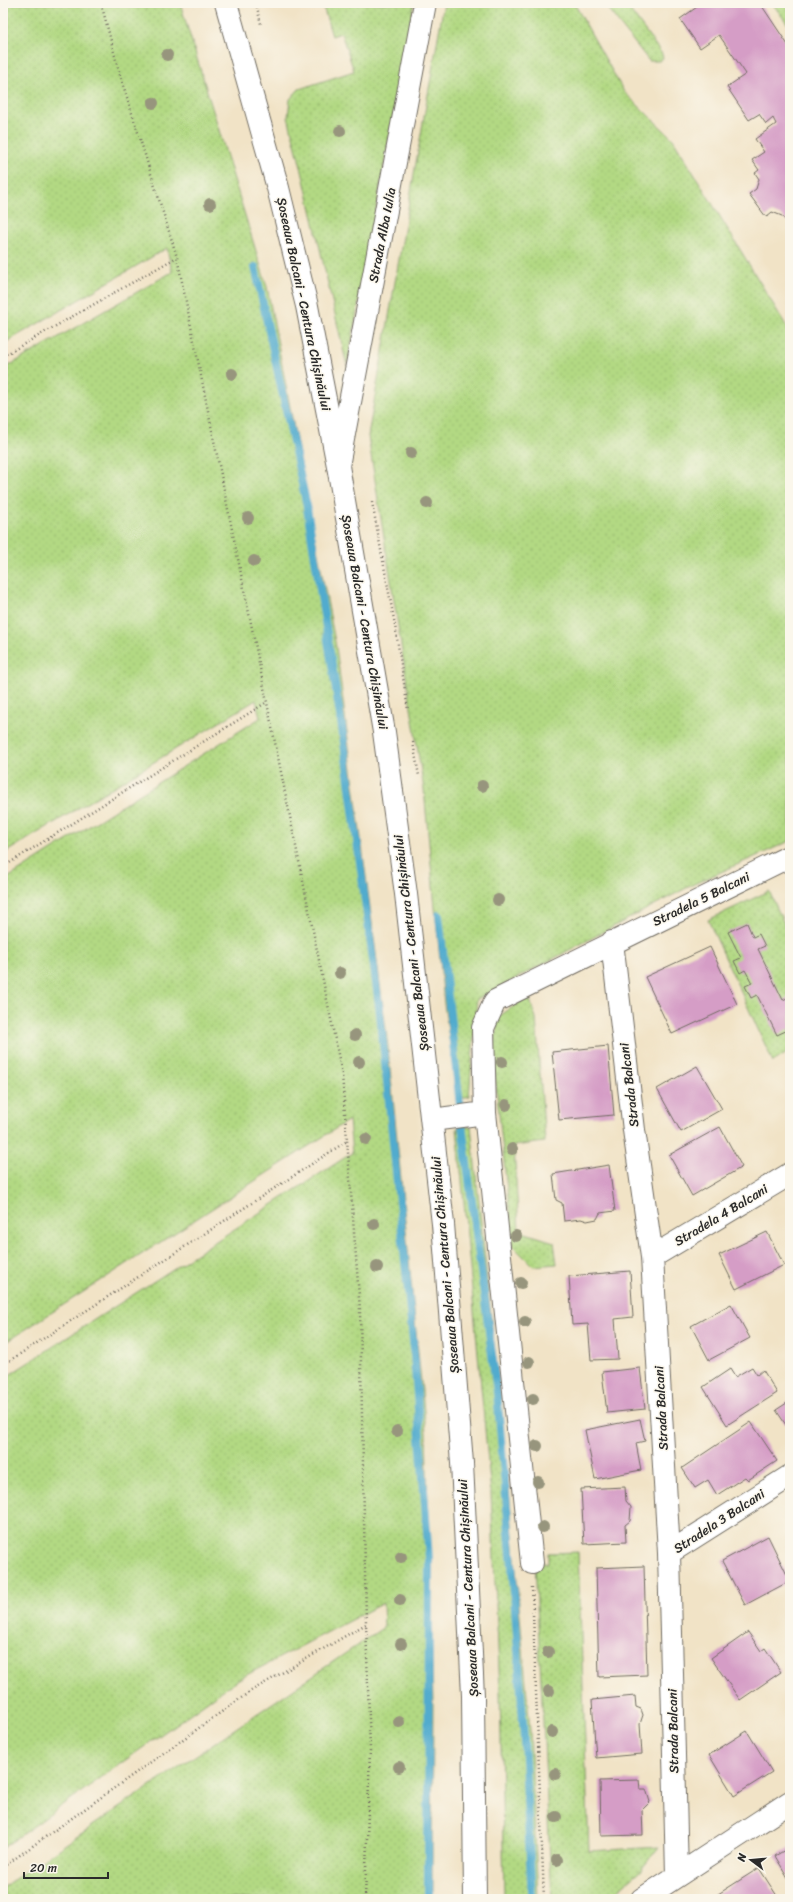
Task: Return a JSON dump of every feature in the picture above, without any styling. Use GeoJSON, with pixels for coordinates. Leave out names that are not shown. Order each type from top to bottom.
{"type":"FeatureCollection","features":[{"type":"Feature","properties":{"kind":"main road","name":"Șoseaua Balcani - Centura Chișinăului"},"geometry":{"type":"LineString","coordinates":[[226,3],[278,188],[300,276],[338,466],[384,732],[406,894],[441,1118],[443,1224],[462,1463],[473,1696],[475,1899]]}},
{"type":"Feature","properties":{"kind":"main road","name":"Strada Alba Iulia"},"geometry":{"type":"LineString","coordinates":[[338,466],[425,3]]}},
{"type":"Feature","properties":{"kind":"main road","name":"Stradela 5 Balcani"},"geometry":{"type":"LineString","coordinates":[[532,1563],[479,1114],[483,1028],[495,1001],[612,942],[790,856]]}},
{"type":"Feature","properties":{"kind":"main road","name":"Strada Balcani"},"geometry":{"type":"LineString","coordinates":[[612,942],[634,1130],[652,1257],[669,1553],[677,1876]]}},
{"type":"Feature","properties":{"kind":"main road"},"geometry":{"type":"LineString","coordinates":[[441,1118],[479,1114]]}},
{"type":"Feature","properties":{"kind":"main road","name":"Stradela 4 Balcani"},"geometry":{"type":"LineString","coordinates":[[652,1257],[790,1174]]}},
{"type":"Feature","properties":{"kind":"main road","name":"Stradela 3 Balcani"},"geometry":{"type":"LineString","coordinates":[[669,1553],[790,1476]]}},
{"type":"Feature","properties":{"kind":"main road"},"geometry":{"type":"LineString","coordinates":[[642,1899],[790,1802]]}},
{"type":"Feature","properties":{"kind":"path"},"geometry":{"type":"LineString","coordinates":[[101,3],[120,75],[176,257],[342,1074],[360,1310],[370,1750],[365,1899]]}},
{"type":"Feature","properties":{"kind":"path"},"geometry":{"type":"LineString","coordinates":[[3,356],[176,257]]}},
{"type":"Feature","properties":{"kind":"path"},"geometry":{"type":"LineString","coordinates":[[3,867],[267,702]]}},
{"type":"Feature","properties":{"kind":"path"},"geometry":{"type":"LineString","coordinates":[[3,1365],[348,1141]]}},
{"type":"Feature","properties":{"kind":"path"},"geometry":{"type":"LineString","coordinates":[[532,1563],[544,1899]]}},
{"type":"Feature","properties":{"kind":"path"},"geometry":{"type":"LineString","coordinates":[[3,1867],[251,1691],[366,1624]]}},
{"type":"Feature","properties":{"kind":"green space"},"geometry":{"type":"Polygon","coordinates":[[[3,3],[180,3],[267,287],[336,647],[387,1037],[426,1432],[433,1702],[432,1899],[3,1899],[3,1887],[384,1627],[383,1603],[237,1680],[3,1848],[3,1379],[352,1153],[349,1120],[3,1344],[3,881],[260,718],[256,700],[3,854],[3,369],[172,272],[167,248],[3,344],[3,3]]]}},
{"type":"Feature","properties":{"kind":"green space"},"geometry":{"type":"Polygon","coordinates":[[[322,3],[414,3],[347,366],[288,117],[290,99],[299,89],[354,71],[341,33],[332,36],[322,3]]]}},
{"type":"Feature","properties":{"kind":"green space"},"geometry":{"type":"Polygon","coordinates":[[[444,3],[574,3],[624,92],[673,139],[790,332],[790,841],[692,885],[477,999],[469,1096],[458,1099],[444,1004],[424,790],[368,436],[444,3]]]}},
{"type":"Feature","properties":{"kind":"green space"},"geometry":{"type":"Polygon","coordinates":[[[603,3],[625,3],[662,54],[663,58],[659,61],[649,61],[603,3]]]}},
{"type":"Feature","properties":{"kind":"green space"},"geometry":{"type":"Polygon","coordinates":[[[772,3],[790,3],[790,27],[772,3]]]}},
{"type":"Feature","properties":{"kind":"green space"},"geometry":{"type":"Polygon","coordinates":[[[769,891],[790,936],[790,1051],[773,1062],[708,920],[769,891]]]}},
{"type":"Feature","properties":{"kind":"green space"},"geometry":{"type":"Polygon","coordinates":[[[523,1000],[530,1000],[536,1018],[545,1142],[514,1146],[519,1231],[554,1242],[557,1264],[533,1266],[513,1246],[493,1057],[498,1017],[523,1000]]]}},
{"type":"Feature","properties":{"kind":"green space"},"geometry":{"type":"Polygon","coordinates":[[[471,1126],[509,1489],[530,1730],[538,1899],[504,1899],[500,1692],[491,1494],[457,1128],[471,1126]]]}},
{"type":"Feature","properties":{"kind":"green space"},"geometry":{"type":"Polygon","coordinates":[[[578,1552],[589,1851],[659,1847],[639,1872],[607,1899],[552,1899],[535,1563],[548,1563],[548,1553],[578,1552]]]}},
{"type":"Feature","properties":{"kind":"building"},"geometry":{"type":"Polygon","coordinates":[[[694,3],[760,3],[790,48],[790,218],[786,221],[782,216],[772,212],[766,217],[749,194],[756,189],[759,179],[755,173],[759,170],[752,160],[764,152],[755,139],[776,124],[773,118],[766,124],[759,114],[749,120],[727,87],[746,74],[719,35],[700,48],[680,19],[697,7],[694,3]]]}},
{"type":"Feature","properties":{"kind":"building"},"geometry":{"type":"Polygon","coordinates":[[[747,923],[753,937],[759,934],[765,946],[758,949],[783,1000],[789,997],[790,999],[790,1029],[777,1035],[757,995],[751,998],[745,986],[752,983],[745,970],[740,973],[734,961],[741,958],[728,932],[747,923]]]}},
{"type":"Feature","properties":{"kind":"building"},"geometry":{"type":"Polygon","coordinates":[[[710,947],[737,1004],[672,1034],[645,977],[710,947]]]}},
{"type":"Feature","properties":{"kind":"building"},"geometry":{"type":"Polygon","coordinates":[[[608,1046],[614,1115],[559,1120],[552,1052],[608,1046]]]}},
{"type":"Feature","properties":{"kind":"building"},"geometry":{"type":"Polygon","coordinates":[[[697,1066],[722,1109],[681,1132],[657,1089],[697,1066]]]}},
{"type":"Feature","properties":{"kind":"building"},"geometry":{"type":"Polygon","coordinates":[[[720,1127],[742,1167],[692,1196],[669,1155],[720,1127]]]}},
{"type":"Feature","properties":{"kind":"building"},"geometry":{"type":"Polygon","coordinates":[[[609,1165],[615,1211],[600,1213],[597,1219],[587,1221],[581,1219],[564,1221],[562,1203],[556,1200],[553,1174],[609,1165]]]}},
{"type":"Feature","properties":{"kind":"building"},"geometry":{"type":"Polygon","coordinates":[[[767,1232],[784,1265],[736,1289],[719,1255],[767,1232]]]}},
{"type":"Feature","properties":{"kind":"building"},"geometry":{"type":"Polygon","coordinates":[[[630,1271],[633,1317],[615,1319],[618,1359],[591,1360],[588,1324],[572,1325],[569,1276],[630,1271]]]}},
{"type":"Feature","properties":{"kind":"building"},"geometry":{"type":"Polygon","coordinates":[[[731,1304],[750,1338],[709,1360],[691,1326],[731,1304]]]}},
{"type":"Feature","properties":{"kind":"building"},"geometry":{"type":"Polygon","coordinates":[[[752,1367],[757,1375],[763,1370],[777,1393],[727,1425],[703,1387],[730,1369],[735,1377],[752,1367]]]}},
{"type":"Feature","properties":{"kind":"building"},"geometry":{"type":"Polygon","coordinates":[[[640,1368],[645,1409],[607,1413],[602,1372],[640,1368]]]}},
{"type":"Feature","properties":{"kind":"building"},"geometry":{"type":"Polygon","coordinates":[[[790,1401],[790,1431],[776,1410],[790,1401]]]}},
{"type":"Feature","properties":{"kind":"building"},"geometry":{"type":"Polygon","coordinates":[[[640,1419],[645,1441],[636,1443],[641,1470],[595,1479],[585,1430],[640,1419]]]}},
{"type":"Feature","properties":{"kind":"building"},"geometry":{"type":"Polygon","coordinates":[[[751,1422],[777,1461],[748,1480],[745,1477],[717,1495],[708,1480],[695,1488],[682,1468],[751,1422]]]}},
{"type":"Feature","properties":{"kind":"building"},"geometry":{"type":"Polygon","coordinates":[[[625,1487],[626,1501],[631,1507],[630,1521],[625,1525],[626,1542],[584,1544],[581,1489],[625,1487]]]}},
{"type":"Feature","properties":{"kind":"building"},"geometry":{"type":"Polygon","coordinates":[[[768,1536],[790,1581],[745,1605],[722,1561],[768,1536]]]}},
{"type":"Feature","properties":{"kind":"building"},"geometry":{"type":"Polygon","coordinates":[[[644,1566],[647,1675],[599,1677],[596,1568],[644,1566]]]}},
{"type":"Feature","properties":{"kind":"building"},"geometry":{"type":"Polygon","coordinates":[[[748,1632],[761,1651],[765,1648],[781,1672],[740,1700],[711,1658],[748,1632]]]}},
{"type":"Feature","properties":{"kind":"building"},"geometry":{"type":"Polygon","coordinates":[[[635,1696],[636,1707],[641,1709],[643,1715],[640,1724],[642,1754],[596,1758],[592,1700],[635,1696]]]}},
{"type":"Feature","properties":{"kind":"building"},"geometry":{"type":"Polygon","coordinates":[[[747,1731],[772,1772],[734,1796],[709,1755],[747,1731]]]}},
{"type":"Feature","properties":{"kind":"building"},"geometry":{"type":"Polygon","coordinates":[[[639,1780],[640,1789],[646,1789],[650,1802],[642,1810],[643,1835],[601,1836],[600,1781],[639,1780]]]}},
{"type":"Feature","properties":{"kind":"building"},"geometry":{"type":"Polygon","coordinates":[[[790,1847],[790,1881],[775,1856],[790,1847]]]}},
{"type":"Feature","properties":{"kind":"building"},"geometry":{"type":"Polygon","coordinates":[[[759,1868],[779,1899],[717,1899],[715,1896],[759,1868]]]}},
{"type":"Feature","properties":{"kind":"waterway"},"geometry":{"type":"LineString","coordinates":[[255,267],[306,502],[342,728],[380,1013],[413,1341],[429,1559],[428,1899]]}},
{"type":"Feature","properties":{"kind":"waterway"},"geometry":{"type":"LineString","coordinates":[[439,915],[463,1133],[497,1393],[512,1566],[523,1721],[532,1899]]}}]}
